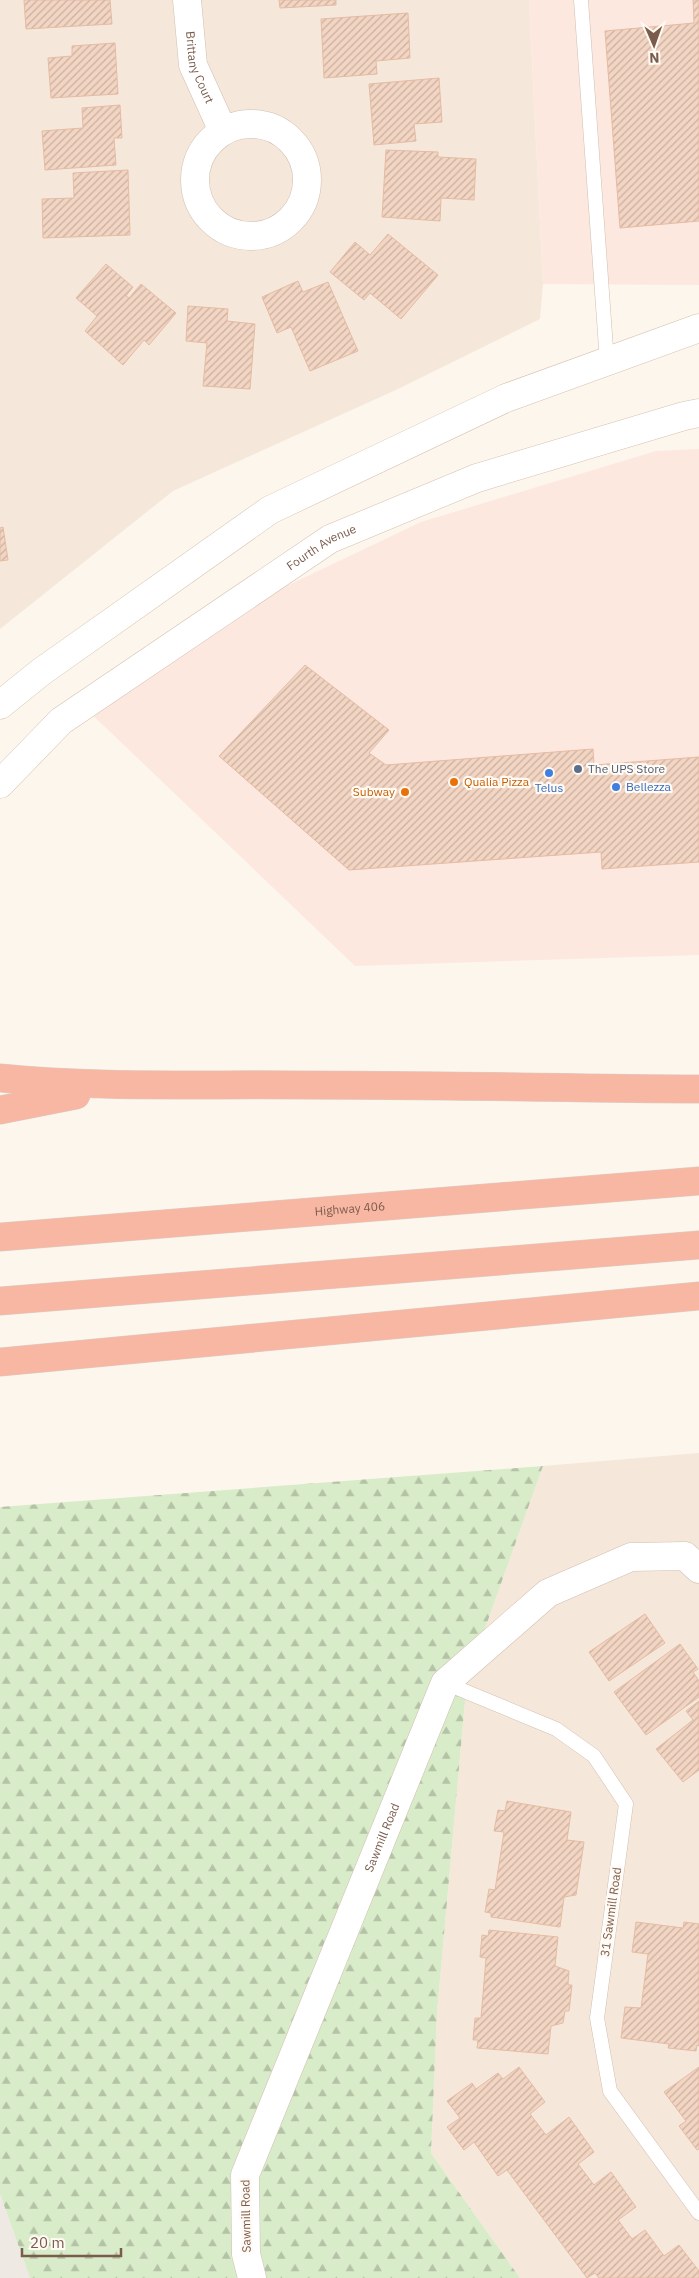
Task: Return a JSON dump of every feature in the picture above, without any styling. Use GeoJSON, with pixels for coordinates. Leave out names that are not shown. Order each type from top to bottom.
{"type":"FeatureCollection","features":[{"type":"Feature","properties":{"kind":"highway"},"geometry":{"type":"LineString","coordinates":[[0,1078],[129,1086],[232,1084],[699,1089]]}},
{"type":"Feature","properties":{"kind":"highway"},"geometry":{"type":"LineString","coordinates":[[0,1110],[129,1086]]}},
{"type":"Feature","properties":{"kind":"highway","name":"Highway 406"},"geometry":{"type":"LineString","coordinates":[[0,1237],[699,1181]]}},
{"type":"Feature","properties":{"kind":"highway"},"geometry":{"type":"LineString","coordinates":[[0,1301],[699,1245]]}},
{"type":"Feature","properties":{"kind":"highway"},"geometry":{"type":"LineString","coordinates":[[0,1362],[699,1296]]}},
{"type":"Feature","properties":{"kind":"main road","name":"Brittany Court"},"geometry":{"type":"LineString","coordinates":[[187,0],[193,65],[223,131]]}},
{"type":"Feature","properties":{"kind":"main road"},"geometry":{"type":"LineString","coordinates":[[241,124],[260,124],[278,130],[292,141],[303,157],[307,175],[306,194],[298,210],[286,224],[270,233],[251,237],[233,234],[216,225],[204,211],[196,194],[194,176],[198,158],[209,142],[223,131],[241,124]]}},
{"type":"Feature","properties":{"kind":"main road"},"geometry":{"type":"LineString","coordinates":[[0,705],[40,672],[270,510],[506,398],[699,328]]}},
{"type":"Feature","properties":{"kind":"main road","name":"Fourth Avenue"},"geometry":{"type":"LineString","coordinates":[[0,784],[61,721],[330,539],[477,478],[699,413]]}},
{"type":"Feature","properties":{"kind":"main road","name":"Sawmill Road"},"geometry":{"type":"LineString","coordinates":[[252,2278],[246,2254],[245,2175],[445,1683],[548,1593],[631,1557],[685,1556],[699,1569]]}},
{"type":"Feature","properties":{"kind":"lane"},"geometry":{"type":"LineString","coordinates":[[581,0],[607,362]]}},
{"type":"Feature","properties":{"kind":"lane","name":"31 Sawmill Road"},"geometry":{"type":"LineString","coordinates":[[445,1683],[556,1729],[594,1756],[626,1804],[597,2018],[610,2091],[699,2213]]}},
{"type":"Feature","properties":{"kind":"shaded area"},"geometry":{"type":"Polygon","coordinates":[[[0,0],[529,0],[543,284],[540,319],[398,389],[173,491],[0,629],[0,0]]]}},
{"type":"Feature","properties":{"kind":"shaded area"},"geometry":{"type":"Polygon","coordinates":[[[529,0],[699,0],[699,285],[543,284],[529,0]]]}},
{"type":"Feature","properties":{"kind":"shaded area"},"geometry":{"type":"Polygon","coordinates":[[[699,449],[699,955],[355,966],[82,705],[251,603],[421,522],[656,451],[699,449]]]}},
{"type":"Feature","properties":{"kind":"shaded area"},"geometry":{"type":"Polygon","coordinates":[[[699,1453],[699,2278],[520,2278],[431,2153],[437,2013],[467,1679],[543,1466],[699,1453]]]}},
{"type":"Feature","properties":{"kind":"shaded area"},"geometry":{"type":"Polygon","coordinates":[[[0,2194],[30,2278],[0,2278],[0,2194]]]}},
{"type":"Feature","properties":{"kind":"green space"},"geometry":{"type":"Polygon","coordinates":[[[543,1466],[467,1679],[437,2013],[431,2153],[520,2278],[30,2278],[0,2194],[0,1507],[543,1466]]]}},
{"type":"Feature","properties":{"kind":"building"},"geometry":{"type":"Polygon","coordinates":[[[24,0],[110,0],[112,24],[26,29],[24,0]]]}},
{"type":"Feature","properties":{"kind":"building"},"geometry":{"type":"Polygon","coordinates":[[[279,0],[336,0],[336,5],[280,8],[279,0]]]}},
{"type":"Feature","properties":{"kind":"building"},"geometry":{"type":"Polygon","coordinates":[[[693,0],[699,0],[699,221],[620,228],[605,31],[694,23],[693,0]]]}},
{"type":"Feature","properties":{"kind":"building"},"geometry":{"type":"Polygon","coordinates":[[[408,13],[410,58],[376,61],[377,74],[324,78],[321,19],[408,13]]]}},
{"type":"Feature","properties":{"kind":"building"},"geometry":{"type":"Polygon","coordinates":[[[115,43],[118,94],[51,98],[48,58],[72,56],[72,46],[115,43]]]}},
{"type":"Feature","properties":{"kind":"building"},"geometry":{"type":"Polygon","coordinates":[[[439,78],[442,122],[414,124],[416,141],[374,145],[369,84],[439,78]]]}},
{"type":"Feature","properties":{"kind":"building"},"geometry":{"type":"Polygon","coordinates":[[[120,105],[122,138],[114,138],[116,165],[45,170],[42,131],[83,128],[82,108],[120,105]]]}},
{"type":"Feature","properties":{"kind":"building"},"geometry":{"type":"Polygon","coordinates":[[[386,150],[438,152],[438,157],[476,159],[474,200],[441,198],[440,221],[382,217],[386,150]]]}},
{"type":"Feature","properties":{"kind":"building"},"geometry":{"type":"Polygon","coordinates":[[[128,170],[130,235],[43,238],[42,199],[74,198],[73,173],[128,170]]]}},
{"type":"Feature","properties":{"kind":"building"},"geometry":{"type":"Polygon","coordinates":[[[388,234],[438,275],[401,319],[370,293],[364,300],[330,272],[355,242],[370,255],[388,234]]]}},
{"type":"Feature","properties":{"kind":"building"},"geometry":{"type":"Polygon","coordinates":[[[106,264],[133,287],[126,296],[129,298],[141,284],[176,313],[149,345],[144,340],[123,365],[85,331],[97,316],[76,298],[106,264]]]}},
{"type":"Feature","properties":{"kind":"building"},"geometry":{"type":"Polygon","coordinates":[[[298,281],[303,292],[328,282],[358,351],[310,371],[291,327],[277,333],[262,297],[298,281]]]}},
{"type":"Feature","properties":{"kind":"building"},"geometry":{"type":"Polygon","coordinates":[[[188,306],[228,309],[227,321],[255,324],[250,389],[203,386],[207,343],[186,341],[188,306]]]}},
{"type":"Feature","properties":{"kind":"building"},"geometry":{"type":"Polygon","coordinates":[[[3,527],[8,560],[0,561],[0,528],[3,527]]]}},
{"type":"Feature","properties":{"kind":"building"},"geometry":{"type":"Polygon","coordinates":[[[305,665],[389,730],[369,753],[386,765],[593,749],[594,765],[699,757],[699,862],[602,869],[601,852],[349,870],[219,756],[305,665]]]}},
{"type":"Feature","properties":{"kind":"building"},"geometry":{"type":"Polygon","coordinates":[[[645,1614],[665,1643],[609,1681],[589,1652],[645,1614]]]}},
{"type":"Feature","properties":{"kind":"building"},"geometry":{"type":"Polygon","coordinates":[[[680,1644],[698,1669],[693,1672],[699,1681],[699,1697],[646,1735],[614,1692],[680,1644]]]}},
{"type":"Feature","properties":{"kind":"building"},"geometry":{"type":"Polygon","coordinates":[[[699,1701],[699,1770],[683,1782],[656,1749],[693,1720],[686,1711],[699,1701]]]}},
{"type":"Feature","properties":{"kind":"building"},"geometry":{"type":"Polygon","coordinates":[[[507,1801],[571,1812],[567,1840],[584,1842],[576,1895],[564,1897],[560,1927],[491,1917],[491,1913],[485,1912],[489,1889],[495,1890],[504,1832],[494,1831],[498,1810],[505,1811],[507,1801]]]}},
{"type":"Feature","properties":{"kind":"building"},"geometry":{"type":"Polygon","coordinates":[[[636,1922],[683,1928],[684,1922],[699,1924],[699,2046],[697,2045],[696,2051],[668,2048],[669,2044],[621,2038],[625,2007],[641,2008],[648,1954],[632,1952],[636,1922]]]}},
{"type":"Feature","properties":{"kind":"building"},"geometry":{"type":"Polygon","coordinates":[[[489,1930],[558,1937],[555,1966],[569,1971],[568,1985],[572,1985],[569,2011],[565,2011],[563,2023],[551,2026],[548,2054],[477,2048],[478,2040],[473,2040],[475,2018],[481,2018],[486,1958],[480,1957],[482,1935],[488,1936],[489,1930]]]}},
{"type":"Feature","properties":{"kind":"building"},"geometry":{"type":"Polygon","coordinates":[[[519,2067],[545,2102],[530,2114],[546,2135],[569,2117],[594,2152],[578,2164],[594,2185],[611,2172],[636,2207],[618,2220],[632,2239],[645,2230],[664,2256],[679,2245],[699,2271],[699,2278],[599,2278],[595,2273],[587,2278],[507,2170],[498,2176],[474,2142],[464,2150],[447,2127],[460,2118],[447,2101],[472,2083],[476,2089],[498,2073],[503,2079],[519,2067]]]}},
{"type":"Feature","properties":{"kind":"building"},"geometry":{"type":"Polygon","coordinates":[[[699,2067],[699,2149],[697,2150],[679,2126],[686,2121],[664,2092],[699,2067]]]}},
{"type":"Feature","properties":{"kind":"place","name":"The UPS Store"},"geometry":{"type":"Point","coordinates":[578,769]}},
{"type":"Feature","properties":{"kind":"place","name":"Telus"},"geometry":{"type":"Point","coordinates":[549,773]}},
{"type":"Feature","properties":{"kind":"place","name":"Qualia Pizza"},"geometry":{"type":"Point","coordinates":[454,782]}},
{"type":"Feature","properties":{"kind":"place","name":"Bellezza"},"geometry":{"type":"Point","coordinates":[616,787]}},
{"type":"Feature","properties":{"kind":"place","name":"Subway"},"geometry":{"type":"Point","coordinates":[405,792]}}]}
